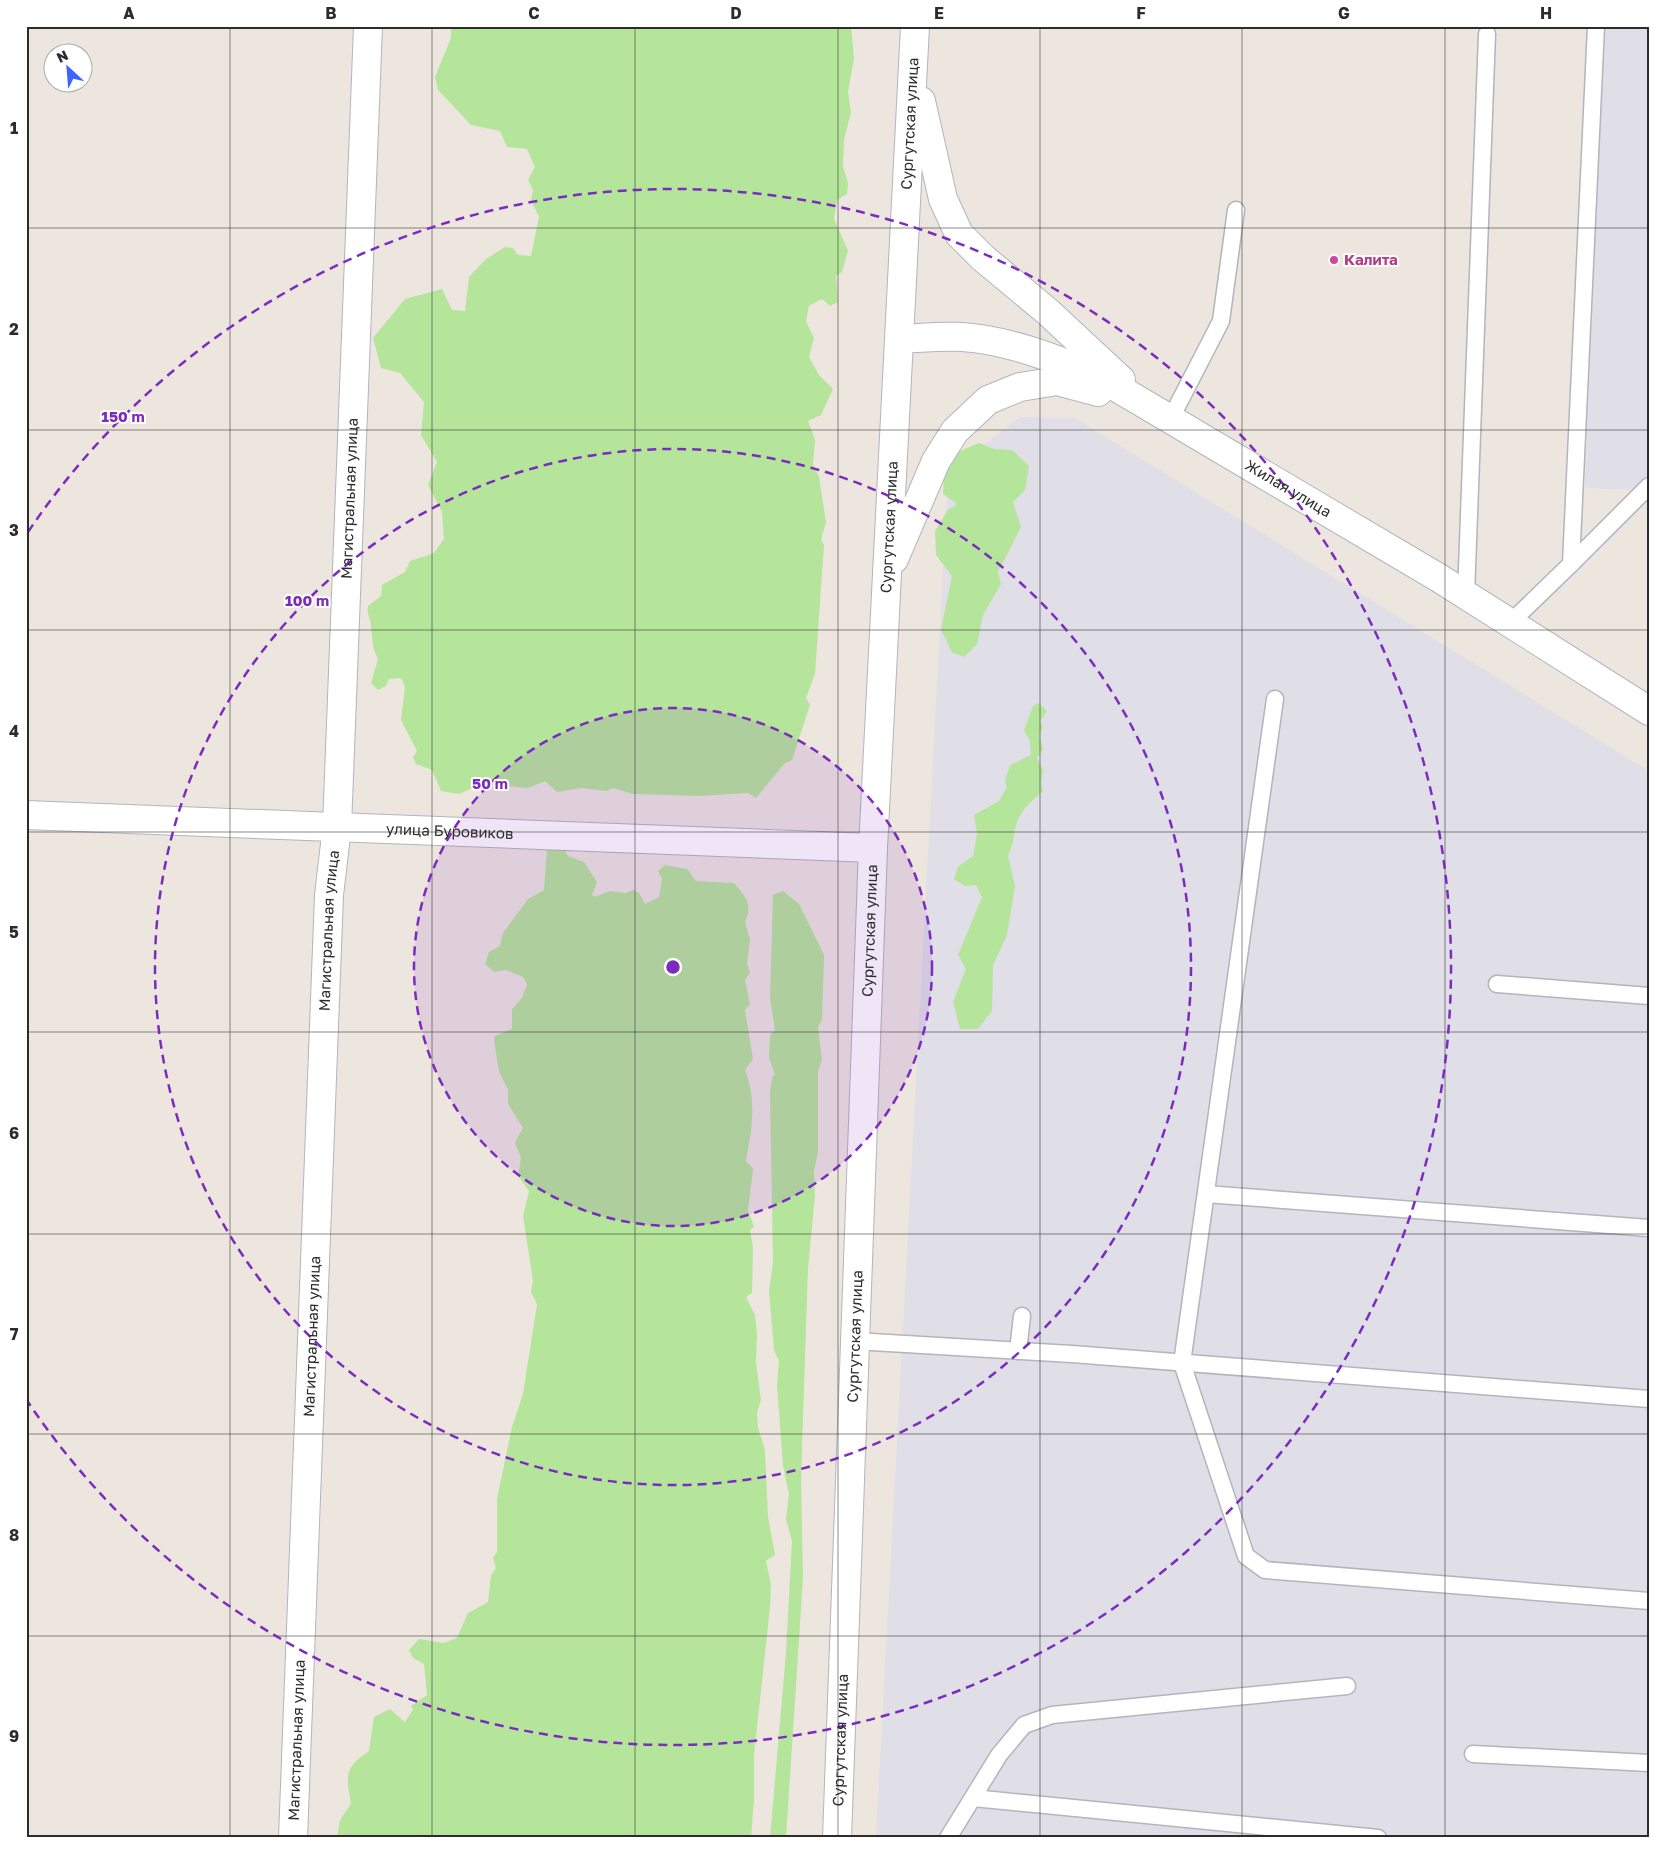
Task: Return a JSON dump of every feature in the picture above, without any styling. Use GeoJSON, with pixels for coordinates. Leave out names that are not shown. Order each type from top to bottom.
{"type":"FeatureCollection","features":[{"type":"Feature","properties":{"kind":"main road","name":"Магистральная улица"},"geometry":{"type":"LineString","coordinates":[[293,1838],[329,895],[337,827],[368,26]]}},
{"type":"Feature","properties":{"kind":"main road","name":"Сургутская улица"},"geometry":{"type":"LineString","coordinates":[[837,1838],[873,848],[915,26]]}},
{"type":"Feature","properties":{"kind":"main road"},"geometry":{"type":"LineString","coordinates":[[914,66],[943,199],[959,234],[983,258],[1048,312],[1148,405]]}},
{"type":"Feature","properties":{"kind":"main road","name":"Жилая улица"},"geometry":{"type":"LineString","coordinates":[[900,339],[962,337],[1006,344],[1054,358],[1099,377],[1171,418],[1466,595],[1649,711]]}},
{"type":"Feature","properties":{"kind":"main road"},"geometry":{"type":"LineString","coordinates":[[886,578],[936,461],[955,430],[988,400],[1020,387],[1057,381],[1148,405]]}},
{"type":"Feature","properties":{"kind":"main road","name":"улица Буровиков"},"geometry":{"type":"LineString","coordinates":[[26,815],[873,848]]}},
{"type":"Feature","properties":{"kind":"lane"},"geometry":{"type":"LineString","coordinates":[[1571,564],[1596,26]]}},
{"type":"Feature","properties":{"kind":"lane"},"geometry":{"type":"LineString","coordinates":[[1466,595],[1487,34]]}},
{"type":"Feature","properties":{"kind":"lane"},"geometry":{"type":"LineString","coordinates":[[1171,418],[1221,321],[1236,210]]}},
{"type":"Feature","properties":{"kind":"lane"},"geometry":{"type":"LineString","coordinates":[[1510,623],[1649,486]]}},
{"type":"Feature","properties":{"kind":"lane"},"geometry":{"type":"LineString","coordinates":[[1275,699],[1182,1363],[1246,1556],[1265,1570],[1649,1601]]}},
{"type":"Feature","properties":{"kind":"lane"},"geometry":{"type":"LineString","coordinates":[[1497,984],[1649,996]]}},
{"type":"Feature","properties":{"kind":"lane"},"geometry":{"type":"LineString","coordinates":[[1206,1194],[1649,1228]]}},
{"type":"Feature","properties":{"kind":"lane"},"geometry":{"type":"LineString","coordinates":[[1018,1351],[1022,1316]]}},
{"type":"Feature","properties":{"kind":"lane"},"geometry":{"type":"LineString","coordinates":[[855,1341],[1018,1351],[1649,1399]]}},
{"type":"Feature","properties":{"kind":"lane"},"geometry":{"type":"LineString","coordinates":[[948,1838],[999,1755],[1024,1725],[1052,1715],[1347,1686]]}},
{"type":"Feature","properties":{"kind":"lane"},"geometry":{"type":"LineString","coordinates":[[1472,1754],[1649,1763]]}},
{"type":"Feature","properties":{"kind":"lane"},"geometry":{"type":"LineString","coordinates":[[972,1798],[1378,1838]]}},
{"type":"Feature","properties":{"kind":"shaded area"},"geometry":{"type":"Polygon","coordinates":[[[1604,26],[1649,26],[1649,477],[1636,490],[1585,488],[1604,26]]]}},
{"type":"Feature","properties":{"kind":"shaded area"},"geometry":{"type":"Polygon","coordinates":[[[1020,417],[1075,418],[1649,771],[1649,1838],[876,1838],[947,497],[982,446],[1020,417]]]}},
{"type":"Feature","properties":{"kind":"green space"},"geometry":{"type":"Polygon","coordinates":[[[451,26],[851,26],[854,58],[848,92],[851,112],[844,140],[843,166],[848,183],[847,194],[837,200],[834,219],[848,251],[842,272],[836,276],[838,302],[830,306],[822,299],[809,306],[806,321],[814,338],[809,357],[819,375],[833,389],[821,415],[808,421],[815,440],[813,464],[819,477],[826,522],[821,540],[824,545],[815,674],[806,698],[810,705],[792,760],[785,763],[756,798],[748,793],[699,796],[633,794],[613,788],[606,791],[581,788],[557,792],[545,781],[528,788],[482,784],[459,794],[441,791],[432,770],[416,764],[413,757],[417,751],[401,720],[405,687],[401,678],[389,679],[386,686],[378,690],[371,683],[378,659],[373,646],[368,606],[381,596],[382,585],[405,572],[410,561],[434,553],[444,539],[442,512],[428,485],[437,462],[421,435],[424,402],[400,373],[381,368],[373,338],[405,299],[442,289],[452,310],[465,311],[469,277],[486,259],[505,247],[513,248],[518,255],[531,256],[539,217],[531,200],[533,190],[528,180],[535,167],[527,149],[507,147],[500,131],[471,125],[438,90],[435,77],[451,38],[451,26]]]}},
{"type":"Feature","properties":{"kind":"green space"},"geometry":{"type":"Polygon","coordinates":[[[979,443],[994,449],[1012,450],[1029,466],[1025,490],[1013,502],[1021,527],[998,572],[1001,584],[983,615],[977,644],[964,657],[952,652],[941,630],[952,576],[936,555],[935,531],[947,511],[957,504],[943,494],[944,475],[960,451],[979,443]]]}},
{"type":"Feature","properties":{"kind":"green space"},"geometry":{"type":"Polygon","coordinates":[[[1039,703],[1047,711],[1040,721],[1043,727],[1039,735],[1043,749],[1037,758],[1043,770],[1041,783],[1043,791],[1020,815],[1008,855],[1015,886],[1007,935],[993,965],[992,1011],[978,1029],[960,1029],[953,1002],[966,969],[958,955],[982,897],[976,885],[965,886],[954,879],[958,867],[973,856],[977,834],[974,815],[999,801],[1007,787],[1005,781],[1010,765],[1031,755],[1030,741],[1024,730],[1033,706],[1039,703]]]}},
{"type":"Feature","properties":{"kind":"green space"},"geometry":{"type":"Polygon","coordinates":[[[562,846],[568,856],[584,862],[597,882],[592,895],[594,897],[610,891],[625,893],[633,890],[639,893],[645,904],[659,897],[662,879],[658,871],[665,865],[687,869],[696,881],[734,883],[745,897],[748,905],[745,922],[750,940],[747,964],[750,973],[745,980],[750,1004],[745,1010],[753,1059],[745,1070],[749,1081],[752,1104],[746,1161],[753,1169],[748,1210],[754,1227],[750,1230],[753,1247],[752,1293],[746,1297],[755,1315],[757,1334],[756,1362],[761,1400],[757,1412],[758,1428],[765,1450],[768,1517],[775,1555],[766,1561],[771,1585],[770,1607],[754,1755],[754,1800],[751,1838],[337,1838],[340,1820],[351,1804],[348,1786],[349,1773],[355,1762],[369,1751],[374,1717],[390,1709],[405,1722],[413,1710],[411,1706],[427,1695],[424,1664],[413,1658],[409,1650],[419,1639],[444,1643],[457,1638],[468,1613],[488,1602],[491,1575],[496,1568],[493,1558],[497,1552],[497,1499],[512,1427],[523,1394],[537,1304],[531,1292],[533,1281],[523,1216],[529,1191],[518,1176],[521,1158],[515,1142],[523,1128],[508,1104],[508,1090],[499,1071],[494,1040],[495,1036],[512,1029],[512,1009],[522,998],[527,984],[523,977],[506,970],[494,972],[485,964],[489,952],[500,946],[503,933],[528,899],[544,890],[547,848],[562,846]]]}},
{"type":"Feature","properties":{"kind":"green space"},"geometry":{"type":"Polygon","coordinates":[[[783,891],[799,904],[824,955],[822,1019],[818,1027],[822,1060],[818,1071],[818,1152],[814,1171],[815,1196],[808,1268],[801,1478],[803,1578],[786,1838],[770,1838],[786,1652],[792,1541],[786,1519],[789,1494],[783,1466],[777,1385],[779,1361],[774,1350],[769,1291],[773,1262],[770,1094],[772,1078],[775,1074],[769,1058],[770,1035],[775,1030],[770,998],[773,895],[783,891]]]}},
{"type":"Feature","properties":{"kind":"place","name":"Калита"},"geometry":{"type":"Point","coordinates":[1334,260]}}]}
